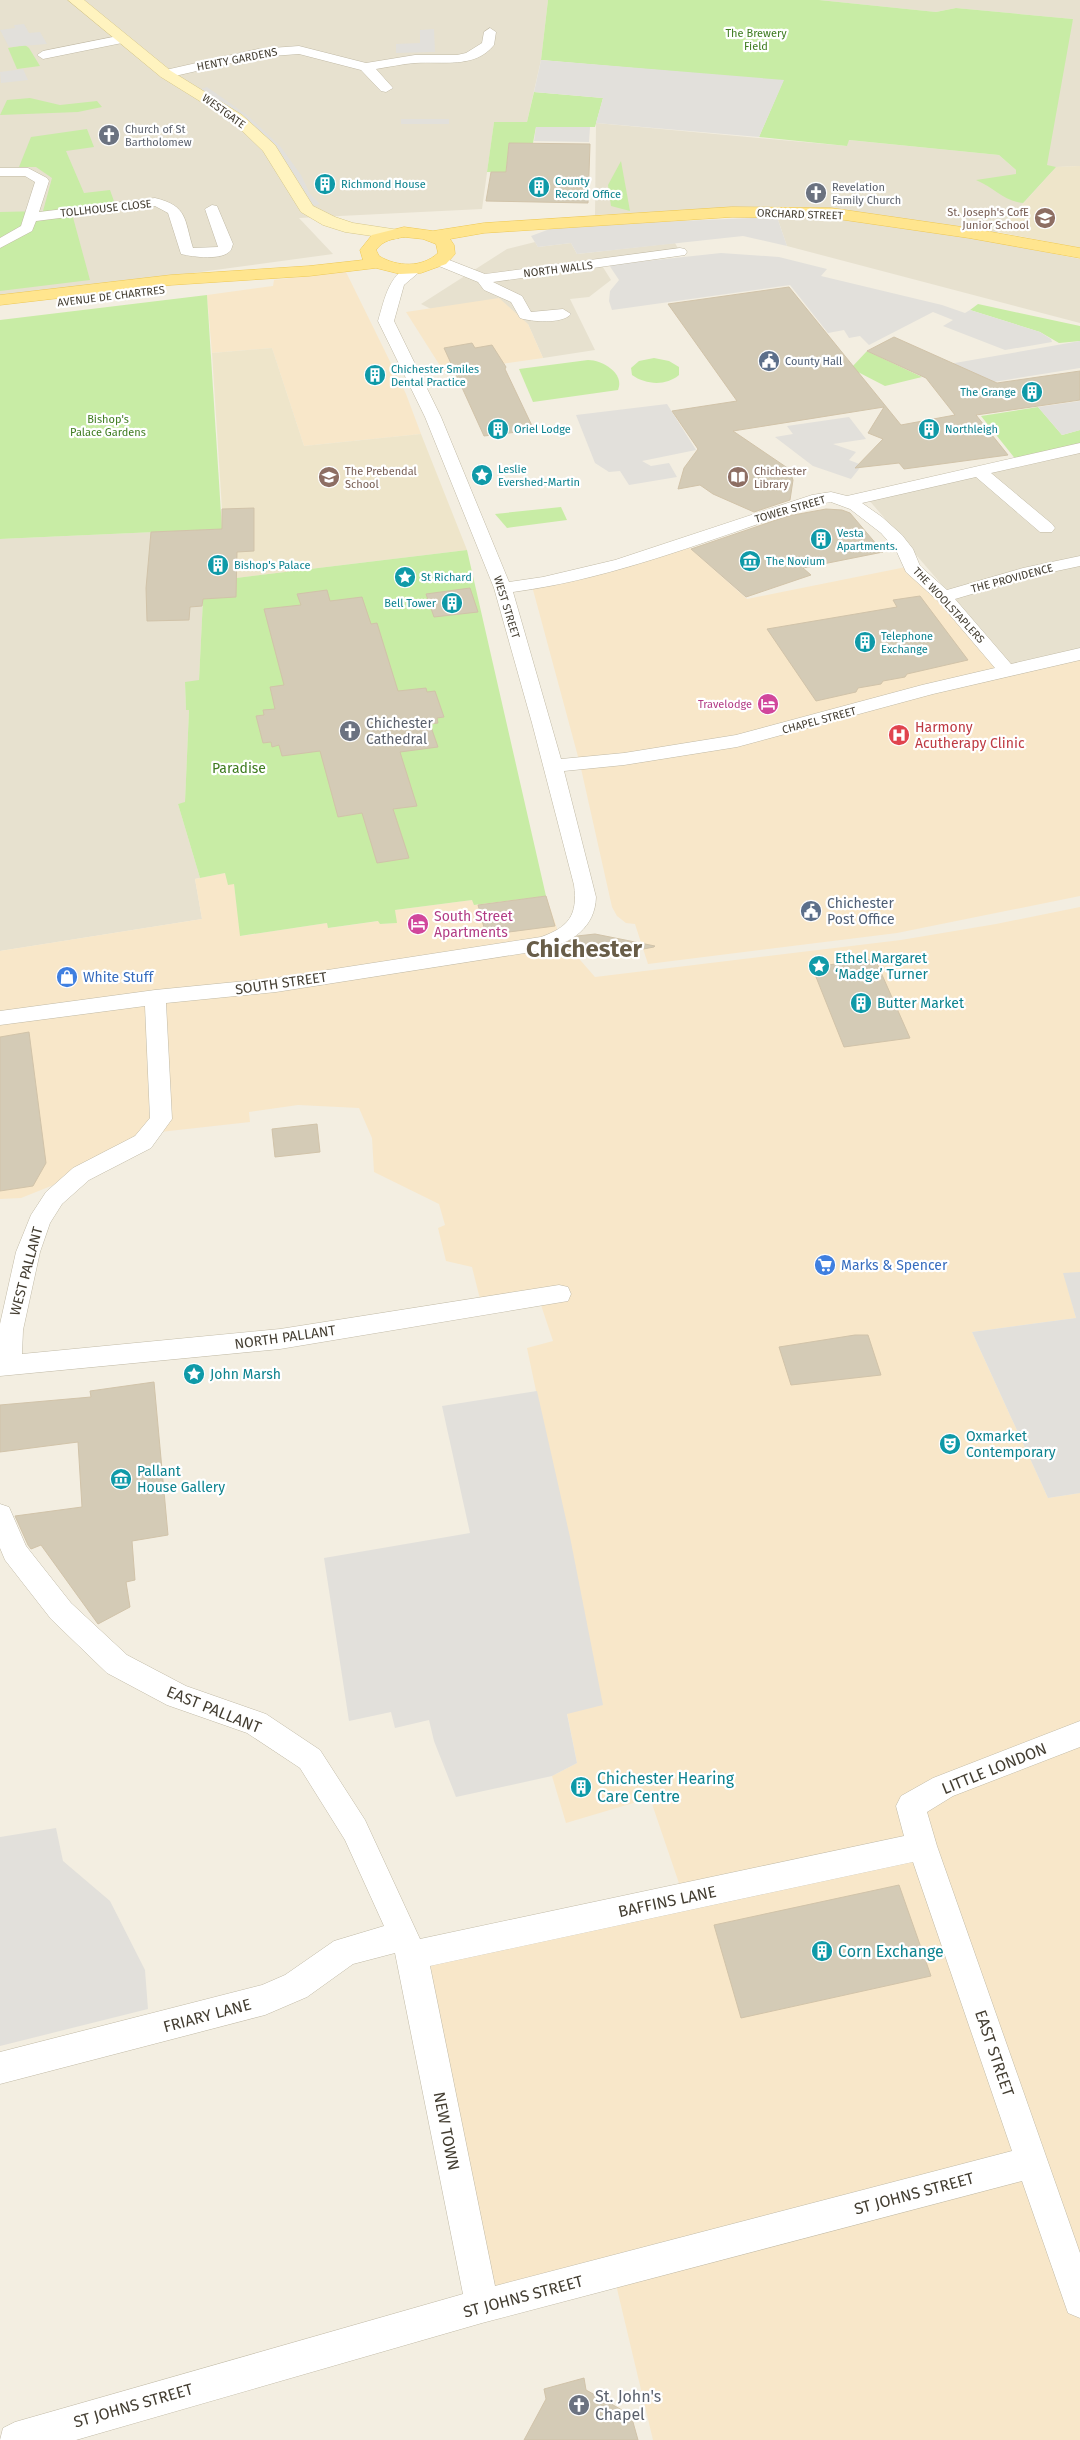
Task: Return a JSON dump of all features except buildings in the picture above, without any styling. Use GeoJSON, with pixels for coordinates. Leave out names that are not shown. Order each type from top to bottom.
{"type":"FeatureCollection","features":[{"type":"Feature","properties":{"kind":"main road","name":"ORCHARD STREET"},"geometry":{"type":"LineString","coordinates":[[518,227],[417,268],[376,256],[394,234],[414,232],[434,236],[484,228],[732,212],[831,213],[969,232],[1080,253]]}},
{"type":"Feature","properties":{"kind":"main road"},"geometry":{"type":"LineString","coordinates":[[434,236],[442,240],[444,256]]}},
{"type":"Feature","properties":{"kind":"main road","name":"AVENUE DE CHARTRES"},"geometry":{"type":"LineString","coordinates":[[0,300],[171,280],[309,271],[376,256]]}},
{"type":"Feature","properties":{"kind":"main road","name":"AVENUE DE CHARTRES"},"geometry":{"type":"LineString","coordinates":[[0,310],[173,288],[222,278]]}},
{"type":"Feature","properties":{"kind":"street","name":"WESTGATE"},"geometry":{"type":"LineString","coordinates":[[74,0],[166,74],[236,118],[259,139],[283,168],[307,208],[329,221],[359,230],[394,234]]}},
{"type":"Feature","properties":{"kind":"street","name":"HENTY GARDENS"},"geometry":{"type":"LineString","coordinates":[[166,74],[258,52],[284,50],[312,53],[366,67],[406,60],[458,59],[470,56],[488,45],[490,32]]}},
{"type":"Feature","properties":{"kind":"street"},"geometry":{"type":"LineString","coordinates":[[43,55],[123,39]]}},
{"type":"Feature","properties":{"kind":"street"},"geometry":{"type":"LineString","coordinates":[[366,67],[376,75],[386,88]]}},
{"type":"Feature","properties":{"kind":"street"},"geometry":{"type":"LineString","coordinates":[[0,172],[28,172],[42,181],[27,228],[0,244]]}},
{"type":"Feature","properties":{"kind":"street","name":"TOLLHOUSE CLOSE"},"geometry":{"type":"LineString","coordinates":[[32,217],[155,202],[166,205],[175,211],[186,250],[197,254],[224,250],[226,244],[212,209]]}},
{"type":"Feature","properties":{"kind":"street","name":"WESTGATE"},"geometry":{"type":"LineString","coordinates":[[359,230],[376,256]]}},
{"type":"Feature","properties":{"kind":"street","name":"NORTH WALLS"},"geometry":{"type":"LineString","coordinates":[[444,256],[483,279],[680,252]]}},
{"type":"Feature","properties":{"kind":"street"},"geometry":{"type":"LineString","coordinates":[[376,256],[397,283],[417,268]]}},
{"type":"Feature","properties":{"kind":"street"},"geometry":{"type":"LineString","coordinates":[[483,279],[489,287],[517,299],[525,315],[534,318],[563,314]]}},
{"type":"Feature","properties":{"kind":"street","name":"WEST STREET"},"geometry":{"type":"LineString","coordinates":[[397,283],[386,320],[433,417],[503,588],[553,766],[587,900],[585,914],[581,920],[560,937]]}},
{"type":"Feature","properties":{"kind":"street","name":"TOWER STREET"},"geometry":{"type":"LineString","coordinates":[[503,588],[523,586],[626,562],[812,500],[831,497],[847,500],[980,472],[1080,448]]}},
{"type":"Feature","properties":{"kind":"street"},"geometry":{"type":"LineString","coordinates":[[980,472],[1046,528]]}},
{"type":"Feature","properties":{"kind":"street","name":"THE WOOLSTAPLERS"},"geometry":{"type":"LineString","coordinates":[[847,500],[868,513],[884,527],[911,558],[912,568],[944,597],[1008,670]]}},
{"type":"Feature","properties":{"kind":"street","name":"THE PROVIDENCE"},"geometry":{"type":"LineString","coordinates":[[944,597],[1029,572],[1080,560]]}},
{"type":"Feature","properties":{"kind":"street","name":"CHAPEL STREET"},"geometry":{"type":"LineString","coordinates":[[553,766],[624,759],[738,740],[1008,670],[1080,654]]}},
{"type":"Feature","properties":{"kind":"street","name":"SOUTH STREET"},"geometry":{"type":"LineString","coordinates":[[0,1018],[155,997],[276,985],[544,942],[560,937]]}},
{"type":"Feature","properties":{"kind":"street","name":"WEST PALLANT"},"geometry":{"type":"LineString","coordinates":[[4,1366],[28,1252],[39,1221],[54,1198],[81,1174],[143,1142],[161,1119],[155,997]]}},
{"type":"Feature","properties":{"kind":"street","name":"NORTH PALLANT"},"geometry":{"type":"LineString","coordinates":[[4,1366],[280,1339],[559,1294]]}},
{"type":"Feature","properties":{"kind":"street","name":"EAST PALLANT"},"geometry":{"type":"LineString","coordinates":[[0,1515],[15,1552],[61,1611],[117,1664],[177,1696],[256,1723],[310,1759],[355,1830],[407,1945]]}},
{"type":"Feature","properties":{"kind":"street","name":"LITTLE LONDON"},"geometry":{"type":"LineString","coordinates":[[910,1806],[943,1787],[1080,1734]]}},
{"type":"Feature","properties":{"kind":"street","name":"EAST STREET"},"geometry":{"type":"LineString","coordinates":[[910,1806],[922,1846],[1080,2301]]}},
{"type":"Feature","properties":{"kind":"street","name":"BAFFINS LANE"},"geometry":{"type":"LineString","coordinates":[[407,1945],[922,1846]]}},
{"type":"Feature","properties":{"kind":"street","name":"FRIARY LANE"},"geometry":{"type":"LineString","coordinates":[[0,2068],[265,2000],[296,1986],[345,1951],[407,1945]]}},
{"type":"Feature","properties":{"kind":"street","name":"NEW TOWN"},"geometry":{"type":"LineString","coordinates":[[407,1945],[482,2306]]}},
{"type":"Feature","properties":{"kind":"street","name":"ST JOHNS STREET"},"geometry":{"type":"LineString","coordinates":[[15,2440],[482,2306],[1033,2162]]}},
{"type":"Feature","properties":{"kind":"shaded area"},"geometry":{"type":"Polygon","coordinates":[[[0,0],[548,0],[541,60],[527,122],[494,122],[482,209],[299,218],[333,254],[0,299],[0,0]]]}},
{"type":"Feature","properties":{"kind":"shaded area"},"geometry":{"type":"Polygon","coordinates":[[[819,0],[1080,0],[1080,166],[1056,167],[990,241],[1080,259],[1080,323],[787,246],[777,217],[731,208],[595,215],[596,123],[847,146],[848,140],[999,155],[1016,170],[1073,19],[956,8],[936,12],[819,0]]]}},
{"type":"Feature","properties":{"kind":"shaded area"},"geometry":{"type":"Polygon","coordinates":[[[24,24],[29,33],[40,32],[47,44],[9,47],[0,30],[15,28],[14,25],[24,24]]]}},
{"type":"Feature","properties":{"kind":"shaded area"},"geometry":{"type":"Polygon","coordinates":[[[434,29],[435,52],[396,53],[396,44],[420,43],[420,30],[434,29]]]}},
{"type":"Feature","properties":{"kind":"shaded area"},"geometry":{"type":"Polygon","coordinates":[[[541,60],[784,80],[759,137],[596,123],[603,98],[534,92],[541,60]]]}},
{"type":"Feature","properties":{"kind":"shaded area"},"geometry":{"type":"Polygon","coordinates":[[[23,69],[28,80],[1,83],[0,72],[23,69]]]}},
{"type":"Feature","properties":{"kind":"shaded area"},"geometry":{"type":"Polygon","coordinates":[[[207,87],[247,115],[280,146],[301,175],[310,194],[320,204],[314,206],[309,202],[295,176],[274,148],[242,117],[201,89],[207,87]]]}},
{"type":"Feature","properties":{"kind":"shaded area"},"geometry":{"type":"Polygon","coordinates":[[[401,119],[449,119],[449,124],[401,124],[401,119]]]}},
{"type":"Feature","properties":{"kind":"shaded area"},"geometry":{"type":"Polygon","coordinates":[[[536,127],[590,127],[589,142],[534,141],[536,127]]]}},
{"type":"Feature","properties":{"kind":"shaded area","name":"St. Joseph's CofE Junior School"},"geometry":{"type":"Polygon","coordinates":[[[1080,166],[1080,248],[998,232],[1056,167],[1080,166]]]}},
{"type":"Feature","properties":{"kind":"shaded area"},"geometry":{"type":"Polygon","coordinates":[[[777,217],[787,246],[743,236],[577,254],[571,243],[538,247],[531,236],[558,226],[777,217]]]}},
{"type":"Feature","properties":{"kind":"shaded area"},"geometry":{"type":"Polygon","coordinates":[[[535,242],[538,247],[571,243],[577,254],[675,243],[680,252],[601,264],[611,280],[589,297],[570,299],[595,350],[543,358],[528,324],[431,309],[421,304],[507,249],[535,242]]]}},
{"type":"Feature","properties":{"kind":"shaded area"},"geometry":{"type":"Polygon","coordinates":[[[721,253],[779,257],[827,269],[821,276],[942,305],[965,313],[970,310],[1040,332],[1051,339],[1052,342],[1005,350],[943,326],[953,320],[933,312],[869,345],[860,336],[849,338],[844,330],[828,333],[790,285],[612,310],[609,301],[610,291],[619,280],[609,265],[721,253]]]}},
{"type":"Feature","properties":{"kind":"shaded area"},"geometry":{"type":"Polygon","coordinates":[[[346,272],[406,394],[421,434],[304,446],[272,348],[212,353],[207,295],[273,286],[274,280],[346,272]]]}},
{"type":"Feature","properties":{"kind":"shaded area"},"geometry":{"type":"Polygon","coordinates":[[[499,298],[528,324],[543,358],[444,372],[406,312],[499,298]]]}},
{"type":"Feature","properties":{"kind":"shaded area"},"geometry":{"type":"Polygon","coordinates":[[[1080,341],[1080,368],[981,384],[949,364],[1080,341]]]}},
{"type":"Feature","properties":{"kind":"shaded area","name":"The Prebendal School"},"geometry":{"type":"Polygon","coordinates":[[[272,348],[304,446],[421,434],[467,550],[236,578],[237,552],[254,551],[254,508],[222,509],[212,353],[272,348]]]}},
{"type":"Feature","properties":{"kind":"shaded area"},"geometry":{"type":"Polygon","coordinates":[[[1080,401],[1080,430],[1062,435],[1038,407],[1080,401]]]}},
{"type":"Feature","properties":{"kind":"shaded area"},"geometry":{"type":"Polygon","coordinates":[[[667,404],[696,450],[642,461],[651,466],[669,463],[677,477],[629,485],[620,471],[609,472],[595,463],[576,415],[667,404]]]}},
{"type":"Feature","properties":{"kind":"shaded area"},"geometry":{"type":"Polygon","coordinates":[[[849,417],[866,439],[833,444],[856,452],[849,460],[862,465],[851,479],[813,466],[775,437],[793,434],[787,426],[849,417]]]}},
{"type":"Feature","properties":{"kind":"shaded area"},"geometry":{"type":"Polygon","coordinates":[[[1080,450],[1080,654],[1016,671],[868,499],[1080,450]]]}},
{"type":"Feature","properties":{"kind":"shaded area"},"geometry":{"type":"Polygon","coordinates":[[[254,508],[254,551],[236,578],[203,599],[199,681],[185,683],[186,710],[189,710],[185,803],[178,804],[200,878],[195,879],[202,919],[0,951],[0,539],[221,529],[222,509],[254,508]]]}},
{"type":"Feature","properties":{"kind":"shaded area"},"geometry":{"type":"Polygon","coordinates":[[[684,543],[747,599],[916,565],[1001,668],[1080,654],[1080,896],[897,933],[648,964],[635,924],[626,923],[617,916],[612,907],[580,764],[532,586],[684,543]]]}},
{"type":"Feature","properties":{"kind":"shaded area"},"geometry":{"type":"Polygon","coordinates":[[[225,873],[234,884],[241,936],[327,923],[329,928],[379,921],[380,924],[396,923],[395,910],[472,900],[475,905],[546,896],[560,937],[595,977],[901,940],[1080,907],[1080,1272],[1064,1274],[1076,1318],[972,1332],[1048,1498],[1080,1493],[1080,2440],[653,2440],[613,2272],[482,2306],[412,1955],[684,1898],[650,1798],[566,1823],[552,1776],[577,1763],[567,1713],[602,1705],[527,1348],[553,1341],[539,1299],[482,1307],[472,1267],[446,1261],[438,1228],[445,1225],[439,1204],[374,1172],[372,1138],[359,1108],[298,1105],[249,1112],[250,1122],[151,1133],[81,1174],[21,1198],[0,1199],[0,951],[202,919],[195,879],[225,873]]]}},
{"type":"Feature","properties":{"kind":"shaded area"},"geometry":{"type":"Polygon","coordinates":[[[1080,1272],[1080,1493],[1048,1498],[972,1332],[1076,1318],[1063,1273],[1080,1272]]]}},
{"type":"Feature","properties":{"kind":"shaded area"},"geometry":{"type":"Polygon","coordinates":[[[537,1391],[570,1537],[603,1705],[567,1714],[577,1763],[552,1776],[456,1797],[434,1741],[429,1720],[395,1728],[391,1712],[349,1721],[324,1558],[470,1533],[442,1406],[537,1391]]]}},
{"type":"Feature","properties":{"kind":"shaded area"},"geometry":{"type":"Polygon","coordinates":[[[56,1828],[63,1861],[110,1901],[145,1970],[148,2009],[0,2046],[0,1837],[56,1828]]]}},
{"type":"Feature","properties":{"kind":"green space","name":"The Brewery Field"},"geometry":{"type":"Polygon","coordinates":[[[548,0],[819,0],[936,12],[956,8],[1073,19],[1047,165],[1056,167],[1023,203],[1010,200],[976,180],[1016,174],[1016,170],[999,155],[849,140],[847,146],[759,137],[783,81],[541,60],[548,0]]]}},
{"type":"Feature","properties":{"kind":"green space"},"geometry":{"type":"Polygon","coordinates":[[[25,45],[29,48],[40,66],[17,69],[8,48],[25,45]]]}},
{"type":"Feature","properties":{"kind":"green space"},"geometry":{"type":"Polygon","coordinates":[[[534,92],[603,98],[595,127],[536,127],[533,143],[509,143],[506,172],[487,172],[494,122],[527,122],[534,92]]]}},
{"type":"Feature","properties":{"kind":"green space"},"geometry":{"type":"Polygon","coordinates":[[[30,98],[60,105],[97,101],[102,107],[78,112],[0,115],[7,100],[30,98]]]}},
{"type":"Feature","properties":{"kind":"green space"},"geometry":{"type":"Polygon","coordinates":[[[87,129],[94,147],[66,151],[84,193],[110,190],[115,204],[71,210],[90,280],[0,291],[0,212],[43,211],[52,178],[36,167],[19,167],[31,137],[87,129]]]}},
{"type":"Feature","properties":{"kind":"green space"},"geometry":{"type":"Polygon","coordinates":[[[621,161],[630,211],[611,206],[608,185],[621,161]]]}},
{"type":"Feature","properties":{"kind":"green space","name":"Bishop's Palace Gardens"},"geometry":{"type":"Polygon","coordinates":[[[207,295],[222,529],[0,539],[0,320],[207,295]]]}},
{"type":"Feature","properties":{"kind":"green space"},"geometry":{"type":"Polygon","coordinates":[[[978,304],[1080,326],[1080,341],[1059,343],[1040,332],[970,310],[978,304]]]}},
{"type":"Feature","properties":{"kind":"green space"},"geometry":{"type":"Polygon","coordinates":[[[867,351],[922,377],[885,386],[854,370],[852,367],[867,351]]]}},
{"type":"Feature","properties":{"kind":"green space"},"geometry":{"type":"Polygon","coordinates":[[[654,358],[669,361],[679,367],[679,375],[674,379],[656,383],[643,381],[632,375],[631,368],[639,361],[654,358]]]}},
{"type":"Feature","properties":{"kind":"green space"},"geometry":{"type":"Polygon","coordinates":[[[588,360],[600,362],[615,373],[618,378],[618,390],[533,402],[519,369],[588,360]]]}},
{"type":"Feature","properties":{"kind":"green space"},"geometry":{"type":"Polygon","coordinates":[[[1038,407],[1062,435],[1080,430],[1080,446],[1017,461],[981,416],[1038,407]]]}},
{"type":"Feature","properties":{"kind":"green space"},"geometry":{"type":"Polygon","coordinates":[[[561,507],[567,520],[507,528],[495,514],[561,507]]]}},
{"type":"Feature","properties":{"kind":"green space","name":"Paradise"},"geometry":{"type":"Polygon","coordinates":[[[467,550],[546,896],[474,905],[472,900],[395,910],[397,923],[380,924],[378,921],[328,928],[327,923],[240,936],[234,884],[228,885],[225,873],[200,878],[178,804],[185,802],[189,710],[186,710],[185,682],[199,680],[203,599],[236,578],[467,550]]]}},
{"type":"Feature","properties":{"kind":"place","name":"Church of St Bartholomew"},"geometry":{"type":"Point","coordinates":[109,135]}},
{"type":"Feature","properties":{"kind":"place","name":"Richmond House"},"geometry":{"type":"Point","coordinates":[325,184]}},
{"type":"Feature","properties":{"kind":"place","name":"County Record Office"},"geometry":{"type":"Point","coordinates":[539,187]}},
{"type":"Feature","properties":{"kind":"place","name":"Revelation Family Church"},"geometry":{"type":"Point","coordinates":[816,193]}},
{"type":"Feature","properties":{"kind":"place","name":"St. Joseph's CofE Junior School"},"geometry":{"type":"Point","coordinates":[1045,218]}},
{"type":"Feature","properties":{"kind":"place","name":"County Hall"},"geometry":{"type":"Point","coordinates":[769,361]}},
{"type":"Feature","properties":{"kind":"place","name":"Chichester Smiles Dental Practice"},"geometry":{"type":"Point","coordinates":[375,375]}},
{"type":"Feature","properties":{"kind":"place","name":"The Grange"},"geometry":{"type":"Point","coordinates":[1032,392]}},
{"type":"Feature","properties":{"kind":"place","name":"Oriel Lodge"},"geometry":{"type":"Point","coordinates":[498,429]}},
{"type":"Feature","properties":{"kind":"place","name":"Northleigh"},"geometry":{"type":"Point","coordinates":[929,429]}},
{"type":"Feature","properties":{"kind":"place","name":"Leslie Evershed-Martin"},"geometry":{"type":"Point","coordinates":[482,475]}},
{"type":"Feature","properties":{"kind":"place","name":"The Prebendal School"},"geometry":{"type":"Point","coordinates":[329,477]}},
{"type":"Feature","properties":{"kind":"place","name":"Chichester Library"},"geometry":{"type":"Point","coordinates":[738,477]}},
{"type":"Feature","properties":{"kind":"place","name":"Vesta Apartments."},"geometry":{"type":"Point","coordinates":[821,539]}},
{"type":"Feature","properties":{"kind":"place","name":"The Novium"},"geometry":{"type":"Point","coordinates":[750,561]}},
{"type":"Feature","properties":{"kind":"place","name":"Bishop's Palace"},"geometry":{"type":"Point","coordinates":[218,565]}},
{"type":"Feature","properties":{"kind":"place","name":"St Richard"},"geometry":{"type":"Point","coordinates":[405,577]}},
{"type":"Feature","properties":{"kind":"place","name":"Bell Tower"},"geometry":{"type":"Point","coordinates":[452,603]}},
{"type":"Feature","properties":{"kind":"place","name":"Telephone Exchange"},"geometry":{"type":"Point","coordinates":[865,642]}},
{"type":"Feature","properties":{"kind":"place","name":"Travelodge"},"geometry":{"type":"Point","coordinates":[768,704]}},
{"type":"Feature","properties":{"kind":"place","name":"Chichester Cathedral"},"geometry":{"type":"Point","coordinates":[350,731]}},
{"type":"Feature","properties":{"kind":"place","name":"Harmony Acutherapy Clinic"},"geometry":{"type":"Point","coordinates":[899,735]}},
{"type":"Feature","properties":{"kind":"place","name":"Chichester Post Office"},"geometry":{"type":"Point","coordinates":[811,911]}},
{"type":"Feature","properties":{"kind":"place","name":"South Street Apartments"},"geometry":{"type":"Point","coordinates":[418,924]}},
{"type":"Feature","properties":{"kind":"place","name":"Ethel Margaret ‘Madge’ Turner"},"geometry":{"type":"Point","coordinates":[819,966]}},
{"type":"Feature","properties":{"kind":"place","name":"White Stuff"},"geometry":{"type":"Point","coordinates":[67,977]}},
{"type":"Feature","properties":{"kind":"place","name":"Butter Market"},"geometry":{"type":"Point","coordinates":[861,1003]}},
{"type":"Feature","properties":{"kind":"place","name":"Marks & Spencer"},"geometry":{"type":"Point","coordinates":[825,1265]}},
{"type":"Feature","properties":{"kind":"place","name":"John Marsh"},"geometry":{"type":"Point","coordinates":[194,1374]}},
{"type":"Feature","properties":{"kind":"place","name":"Oxmarket Contemporary"},"geometry":{"type":"Point","coordinates":[950,1444]}},
{"type":"Feature","properties":{"kind":"place","name":"Pallant House Gallery"},"geometry":{"type":"Point","coordinates":[121,1479]}},
{"type":"Feature","properties":{"kind":"place","name":"Chichester Hearing Care Centre"},"geometry":{"type":"Point","coordinates":[581,1787]}},
{"type":"Feature","properties":{"kind":"place","name":"Corn Exchange"},"geometry":{"type":"Point","coordinates":[822,1951]}},
{"type":"Feature","properties":{"kind":"place","name":"St. John's Chapel"},"geometry":{"type":"Point","coordinates":[579,2405]}},
{"type":"Feature","properties":{"kind":"district","name":"Chichester"},"geometry":{"type":"Point","coordinates":[584,949]}}]}
